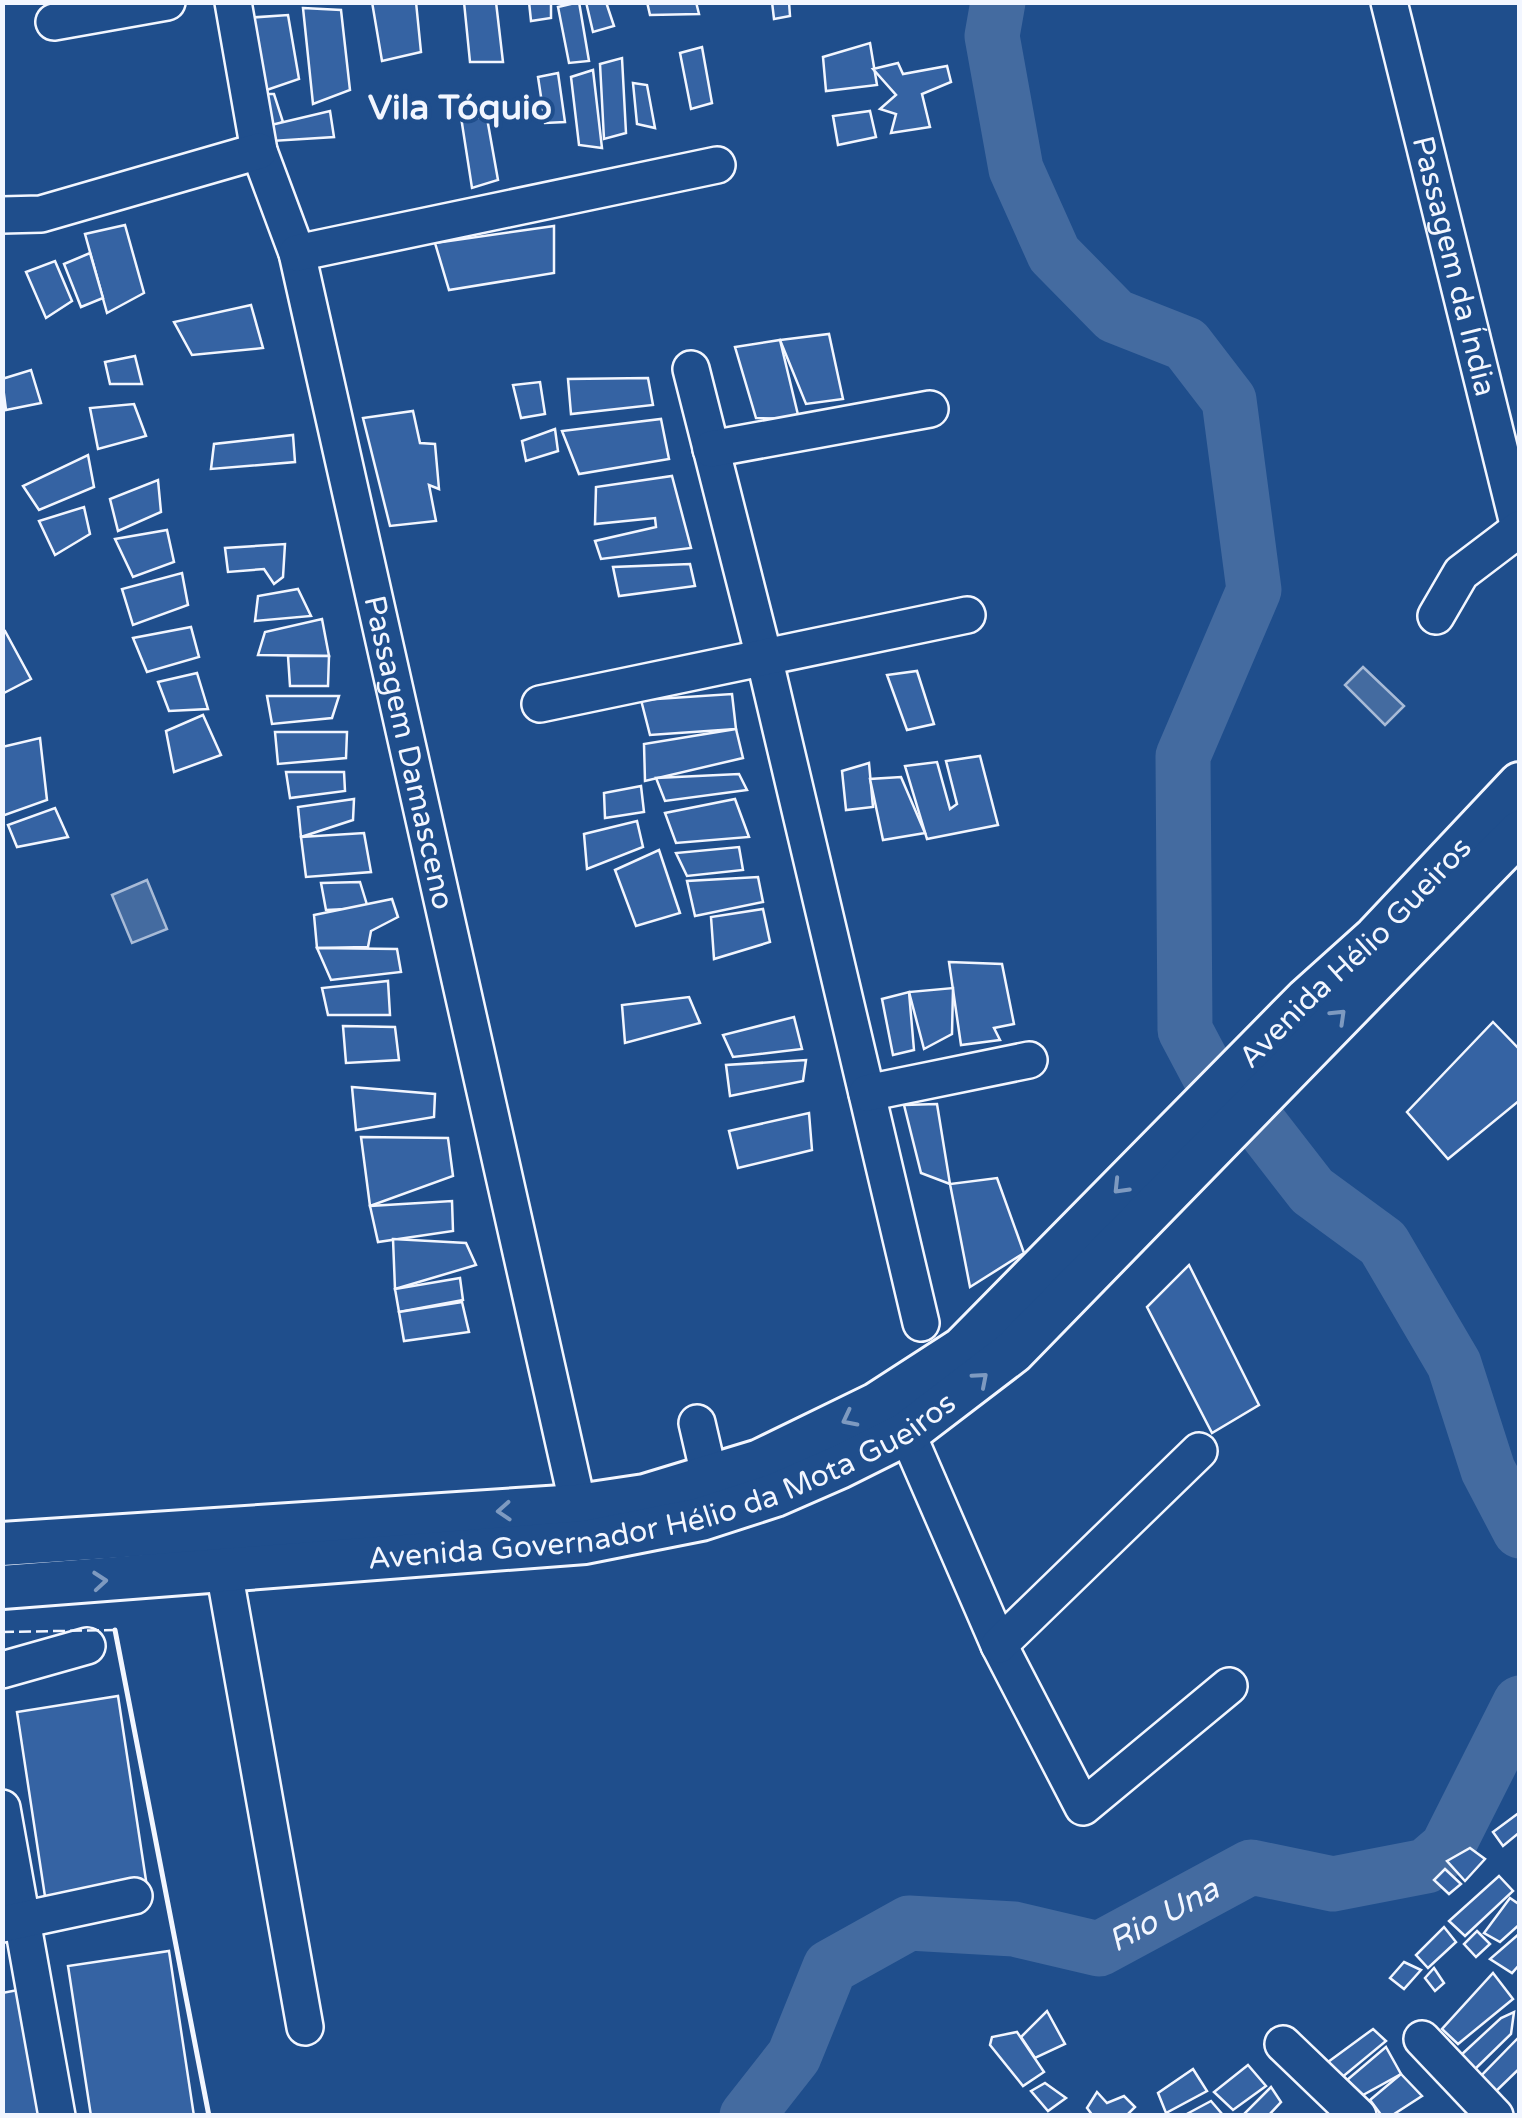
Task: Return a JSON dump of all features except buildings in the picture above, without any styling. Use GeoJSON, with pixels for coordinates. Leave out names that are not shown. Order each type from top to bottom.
{"type":"FeatureCollection","features":[{"type":"Feature","properties":{"kind":"main road","name":"Avenida Hélio Gueiros"},"geometry":{"type":"LineString","coordinates":[[1201,1129],[1256,1074],[1376,937],[1520,784]]}},
{"type":"Feature","properties":{"kind":"main road","name":"Avenida Hélio Gueiros"},"geometry":{"type":"LineString","coordinates":[[1256,1074],[1410,948],[1520,832]]}},
{"type":"Feature","properties":{"kind":"main road","name":"Avenida Governador Hélio da Mota Gueiros"},"geometry":{"type":"LineString","coordinates":[[2,1544],[578,1506],[645,1496],[710,1479],[760,1461],[862,1412],[962,1349],[1201,1129]]}},
{"type":"Feature","properties":{"kind":"main road","name":"Avenida Governador Hélio da Mota Gueiros"},"geometry":{"type":"LineString","coordinates":[[2,1587],[585,1542],[701,1519],[776,1494],[907,1433],[967,1391],[1012,1352],[1201,1129]]}},
{"type":"Feature","properties":{"kind":"street"},"geometry":{"type":"LineString","coordinates":[[54,22],[167,2]]}},
{"type":"Feature","properties":{"kind":"street","name":"Passagem Damasceno"},"geometry":{"type":"LineString","coordinates":[[233,2],[259,151],[297,253],[578,1506]]}},
{"type":"Feature","properties":{"kind":"street","name":"Passagem da Índia"},"geometry":{"type":"LineString","coordinates":[[1389,2],[1519,531]]}},
{"type":"Feature","properties":{"kind":"street"},"geometry":{"type":"LineString","coordinates":[[2,214],[41,214],[259,151]]}},
{"type":"Feature","properties":{"kind":"street"},"geometry":{"type":"LineString","coordinates":[[297,253],[717,164]]}},
{"type":"Feature","properties":{"kind":"street"},"geometry":{"type":"LineString","coordinates":[[691,369],[764,657],[922,1322]]}},
{"type":"Feature","properties":{"kind":"street"},"geometry":{"type":"LineString","coordinates":[[712,448],[930,409]]}},
{"type":"Feature","properties":{"kind":"street"},"geometry":{"type":"LineString","coordinates":[[1436,616],[1461,572],[1519,531]]}},
{"type":"Feature","properties":{"kind":"street"},"geometry":{"type":"LineString","coordinates":[[540,704],[967,616]]}},
{"type":"Feature","properties":{"kind":"street"},"geometry":{"type":"LineString","coordinates":[[867,1093],[1029,1060]]}},
{"type":"Feature","properties":{"kind":"street"},"geometry":{"type":"LineString","coordinates":[[697,1423],[710,1479]]}},
{"type":"Feature","properties":{"kind":"street"},"geometry":{"type":"LineString","coordinates":[[907,1433],[999,1645],[1083,1807],[1228,1686]]}},
{"type":"Feature","properties":{"kind":"street"},"geometry":{"type":"LineString","coordinates":[[999,1645],[1199,1452]]}},
{"type":"Feature","properties":{"kind":"street"},"geometry":{"type":"LineString","coordinates":[[224,1571],[305,2028]]}},
{"type":"Feature","properties":{"kind":"street"},"geometry":{"type":"LineString","coordinates":[[2,1670],[86,1646]]}},
{"type":"Feature","properties":{"kind":"street"},"geometry":{"type":"LineString","coordinates":[[2,1808],[12,1921],[57,2116]]}},
{"type":"Feature","properties":{"kind":"street"},"geometry":{"type":"LineString","coordinates":[[12,1921],[134,1896]]}},
{"type":"Feature","properties":{"kind":"street"},"geometry":{"type":"LineString","coordinates":[[1422,2039],[1494,2116]]}},
{"type":"Feature","properties":{"kind":"street"},"geometry":{"type":"LineString","coordinates":[[1284,2044],[1358,2116]]}},
{"type":"Feature","properties":{"kind":"water"},"geometry":{"type":"Polygon","coordinates":[[[1363,667],[1404,706],[1385,725],[1345,685],[1363,667]]]}},
{"type":"Feature","properties":{"kind":"water"},"geometry":{"type":"Polygon","coordinates":[[[147,880],[167,929],[132,943],[112,895],[147,880]]]}},
{"type":"Feature","properties":{"kind":"waterway"},"geometry":{"type":"LineString","coordinates":[[998,2],[992,36],[1016,169],[1054,254],[1115,316],[1186,344],[1229,400],[1254,590],[1183,756],[1185,1030],[1211,1079],[1260,1124],[1312,1191],[1383,1243],[1454,1364],[1488,1470],[1520,1531]]}},
{"type":"Feature","properties":{"kind":"waterway","name":"Rio Una"},"geometry":{"type":"LineString","coordinates":[[747,2116],[794,2056],[830,1967],[909,1923],[1014,1929],[1099,1949],[1251,1867],[1333,1884],[1426,1866],[1447,1848],[1520,1703]]}},
{"type":"Feature","properties":{"kind":"fence"},"geometry":{"type":"LineString","coordinates":[[2,1632],[115,1630]]}},
{"type":"Feature","properties":{"kind":"wall"},"geometry":{"type":"LineString","coordinates":[[115,1630],[209,2116]]}},
{"type":"Feature","properties":{"kind":"district","name":"Vila Tóquio"},"geometry":{"type":"Point","coordinates":[460,107]}}]}
